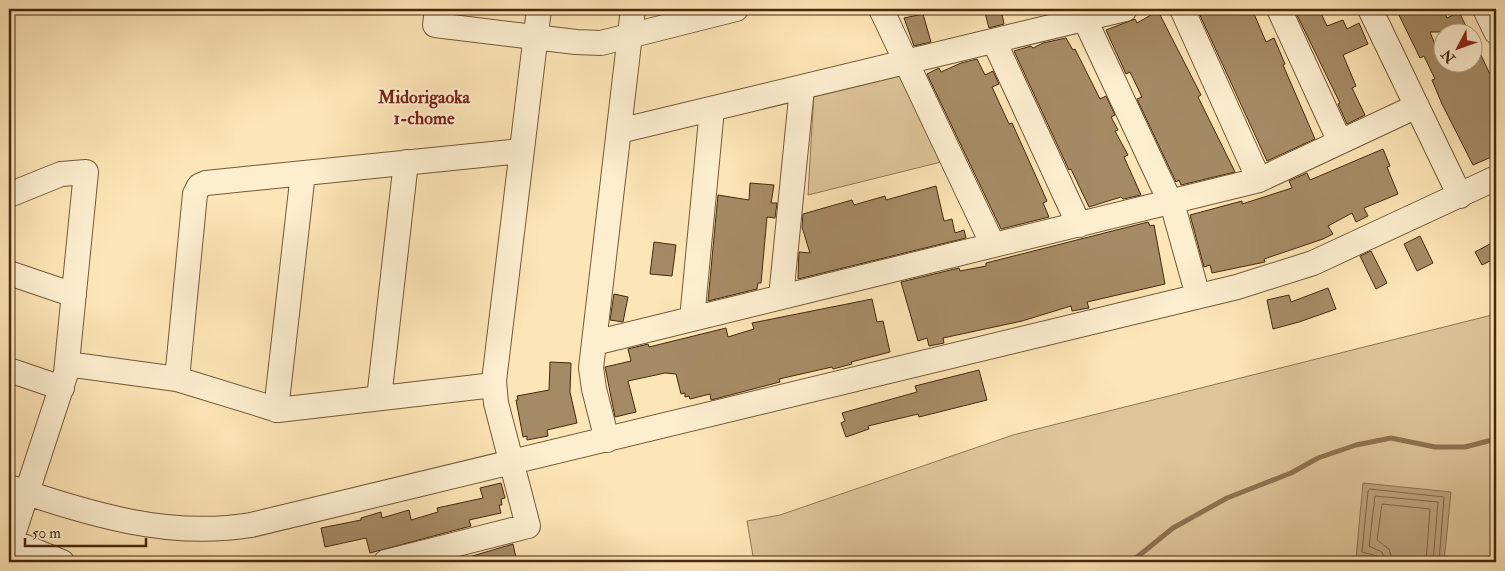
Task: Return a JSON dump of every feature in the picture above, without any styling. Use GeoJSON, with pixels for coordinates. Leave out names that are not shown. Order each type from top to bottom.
{"type":"FeatureCollection","features":[{"type":"Feature","properties":{"kind":"street"},"geometry":{"type":"LineString","coordinates":[[438,9],[435,25],[601,43],[736,9]]}},
{"type":"Feature","properties":{"kind":"street"},"geometry":{"type":"LineString","coordinates":[[386,562],[441,556],[528,526],[494,384],[539,9]]}},
{"type":"Feature","properties":{"kind":"street"},"geometry":{"type":"LineString","coordinates":[[607,440],[592,379],[594,343],[633,9]]}},
{"type":"Feature","properties":{"kind":"street"},"geometry":{"type":"LineString","coordinates":[[881,9],[993,246]]}},
{"type":"Feature","properties":{"kind":"street"},"geometry":{"type":"LineString","coordinates":[[619,131],[994,41],[1082,14],[1125,9]]}},
{"type":"Feature","properties":{"kind":"street"},"geometry":{"type":"LineString","coordinates":[[1182,9],[1259,180]]}},
{"type":"Feature","properties":{"kind":"street"},"geometry":{"type":"LineString","coordinates":[[1279,9],[1340,142]]}},
{"type":"Feature","properties":{"kind":"street"},"geometry":{"type":"LineString","coordinates":[[1370,9],[1460,196]]}},
{"type":"Feature","properties":{"kind":"street"},"geometry":{"type":"LineString","coordinates":[[1485,9],[1496,32]]}},
{"type":"Feature","properties":{"kind":"street"},"geometry":{"type":"LineString","coordinates":[[1082,14],[1171,202],[1198,296]]}},
{"type":"Feature","properties":{"kind":"street"},"geometry":{"type":"LineString","coordinates":[[994,41],[1079,225]]}},
{"type":"Feature","properties":{"kind":"street"},"geometry":{"type":"LineString","coordinates":[[781,297],[802,88]]}},
{"type":"Feature","properties":{"kind":"street"},"geometry":{"type":"LineString","coordinates":[[594,343],[1259,180],[1417,106]]}},
{"type":"Feature","properties":{"kind":"street"},"geometry":{"type":"LineString","coordinates":[[692,319],[712,109]]}},
{"type":"Feature","properties":{"kind":"street"},"geometry":{"type":"LineString","coordinates":[[177,380],[197,188],[206,183],[521,150]]}},
{"type":"Feature","properties":{"kind":"street"},"geometry":{"type":"LineString","coordinates":[[379,398],[406,162]]}},
{"type":"Feature","properties":{"kind":"street"},"geometry":{"type":"LineString","coordinates":[[9,195],[61,174],[86,172],[67,364],[62,388],[18,490],[11,541],[62,562]]}},
{"type":"Feature","properties":{"kind":"street"},"geometry":{"type":"LineString","coordinates":[[276,410],[303,172]]}},
{"type":"Feature","properties":{"kind":"street"},"geometry":{"type":"LineString","coordinates":[[18,490],[104,517],[147,526],[193,530],[251,525],[1237,287],[1313,263],[1496,178]]}},
{"type":"Feature","properties":{"kind":"street"},"geometry":{"type":"LineString","coordinates":[[9,273],[74,295]]}},
{"type":"Feature","properties":{"kind":"street"},"geometry":{"type":"LineString","coordinates":[[67,364],[177,380],[276,410],[494,384]]}},
{"type":"Feature","properties":{"kind":"street"},"geometry":{"type":"LineString","coordinates":[[9,370],[62,388]]}},
{"type":"Feature","properties":{"kind":"shaded area"},"geometry":{"type":"Polygon","coordinates":[[[900,69],[941,162],[808,195],[814,91],[900,69]]]}},
{"type":"Feature","properties":{"kind":"shaded area"},"geometry":{"type":"Polygon","coordinates":[[[1496,314],[1496,562],[754,562],[747,521],[780,515],[1013,435],[1496,314]]]}},
{"type":"Feature","properties":{"kind":"water"},"geometry":{"type":"Polygon","coordinates":[[[1363,483],[1451,492],[1444,562],[1399,562],[1356,558],[1363,483]]]}},
{"type":"Feature","properties":{"kind":"building"},"geometry":{"type":"Polygon","coordinates":[[[984,9],[1001,9],[1004,24],[989,28],[984,9]]]}},
{"type":"Feature","properties":{"kind":"building"},"geometry":{"type":"Polygon","coordinates":[[[1203,9],[1252,9],[1266,42],[1274,38],[1285,64],[1283,65],[1315,139],[1267,161],[1198,11],[1203,9]]]}},
{"type":"Feature","properties":{"kind":"building"},"geometry":{"type":"Polygon","coordinates":[[[1294,9],[1319,9],[1327,26],[1343,20],[1347,29],[1359,23],[1368,44],[1343,55],[1356,86],[1352,88],[1365,115],[1347,124],[1338,104],[1340,103],[1294,9]]]}},
{"type":"Feature","properties":{"kind":"building"},"geometry":{"type":"Polygon","coordinates":[[[1408,9],[1443,9],[1447,18],[1459,12],[1464,22],[1432,22],[1432,32],[1430,32],[1432,37],[1432,72],[1482,72],[1482,57],[1496,87],[1496,155],[1473,165],[1442,104],[1432,80],[1435,79],[1424,56],[1420,58],[1398,13],[1408,9]]]}},
{"type":"Feature","properties":{"kind":"building"},"geometry":{"type":"Polygon","coordinates":[[[1158,11],[1201,95],[1198,97],[1235,172],[1181,185],[1179,180],[1176,182],[1137,99],[1142,97],[1130,72],[1126,74],[1106,30],[1135,19],[1137,23],[1158,11]]]}},
{"type":"Feature","properties":{"kind":"building"},"geometry":{"type":"Polygon","coordinates":[[[923,14],[931,42],[914,46],[904,18],[923,14]]]}},
{"type":"Feature","properties":{"kind":"building"},"geometry":{"type":"Polygon","coordinates":[[[1066,38],[1073,50],[1075,49],[1100,99],[1106,96],[1115,115],[1111,117],[1118,130],[1115,131],[1128,155],[1124,157],[1141,195],[1123,199],[1121,197],[1089,207],[1071,169],[1069,170],[1014,51],[1031,46],[1033,48],[1043,43],[1066,38]]]}},
{"type":"Feature","properties":{"kind":"building"},"geometry":{"type":"Polygon","coordinates":[[[977,59],[985,75],[993,71],[999,84],[992,87],[1009,124],[1012,123],[1047,201],[1043,203],[1049,217],[1001,229],[927,74],[939,68],[941,72],[961,63],[977,59]]]}},
{"type":"Feature","properties":{"kind":"building"},"geometry":{"type":"Polygon","coordinates":[[[1383,149],[1390,166],[1387,167],[1398,194],[1364,208],[1368,216],[1356,222],[1352,213],[1328,226],[1333,234],[1264,259],[1265,262],[1212,273],[1210,265],[1204,267],[1190,215],[1242,201],[1242,204],[1292,188],[1289,181],[1307,173],[1310,180],[1383,149]]]}},
{"type":"Feature","properties":{"kind":"building"},"geometry":{"type":"Polygon","coordinates":[[[750,183],[774,185],[771,203],[777,203],[775,218],[767,217],[761,283],[758,283],[757,289],[708,301],[718,195],[749,200],[750,183]]]}},
{"type":"Feature","properties":{"kind":"building"},"geometry":{"type":"Polygon","coordinates":[[[936,186],[944,221],[952,219],[955,233],[964,230],[966,238],[798,279],[799,252],[810,253],[802,227],[803,214],[852,200],[854,205],[885,196],[886,200],[936,186]]]}},
{"type":"Feature","properties":{"kind":"building"},"geometry":{"type":"Polygon","coordinates":[[[1148,222],[1150,226],[1154,225],[1165,284],[1087,302],[1089,308],[1072,311],[1071,306],[1022,321],[943,338],[944,343],[929,346],[927,338],[918,341],[901,282],[959,268],[960,271],[986,266],[986,263],[1148,222]]]}},
{"type":"Feature","properties":{"kind":"building"},"geometry":{"type":"Polygon","coordinates":[[[1420,236],[1433,263],[1417,271],[1404,244],[1420,236]]]}},
{"type":"Feature","properties":{"kind":"building"},"geometry":{"type":"Polygon","coordinates":[[[654,242],[676,245],[672,276],[650,274],[654,242]]]}},
{"type":"Feature","properties":{"kind":"building"},"geometry":{"type":"Polygon","coordinates":[[[1490,244],[1496,258],[1482,265],[1475,252],[1490,244]]]}},
{"type":"Feature","properties":{"kind":"building"},"geometry":{"type":"Polygon","coordinates":[[[1371,251],[1387,283],[1376,289],[1360,256],[1371,251]]]}},
{"type":"Feature","properties":{"kind":"building"},"geometry":{"type":"Polygon","coordinates":[[[1328,288],[1336,309],[1273,329],[1267,300],[1289,295],[1291,302],[1328,288]]]}},
{"type":"Feature","properties":{"kind":"building"},"geometry":{"type":"Polygon","coordinates":[[[614,294],[628,297],[623,322],[610,320],[614,294]]]}},
{"type":"Feature","properties":{"kind":"building"},"geometry":{"type":"Polygon","coordinates":[[[872,299],[877,322],[883,321],[890,352],[851,362],[852,364],[833,369],[832,367],[779,379],[780,382],[711,400],[710,394],[690,399],[689,396],[685,397],[685,393],[681,394],[676,374],[665,373],[628,381],[636,412],[615,417],[605,367],[631,361],[628,349],[648,344],[649,347],[726,328],[728,337],[754,329],[752,323],[872,299]]]}},
{"type":"Feature","properties":{"kind":"building"},"geometry":{"type":"Polygon","coordinates":[[[550,362],[571,363],[570,392],[577,423],[547,430],[548,436],[527,440],[527,436],[523,437],[516,400],[518,400],[517,396],[549,390],[550,362]]]}},
{"type":"Feature","properties":{"kind":"building"},"geometry":{"type":"Polygon","coordinates":[[[979,370],[987,400],[919,417],[918,414],[868,426],[869,429],[846,437],[841,423],[845,421],[842,413],[917,392],[915,386],[979,370]]]}},
{"type":"Feature","properties":{"kind":"building"},"geometry":{"type":"Polygon","coordinates":[[[501,483],[505,498],[501,499],[502,505],[499,505],[501,513],[469,520],[471,526],[370,553],[366,538],[325,547],[321,528],[361,520],[361,518],[381,512],[382,518],[409,510],[411,520],[438,512],[437,508],[483,498],[480,488],[501,483]]]}},
{"type":"Feature","properties":{"kind":"building"},"geometry":{"type":"Polygon","coordinates":[[[513,544],[517,562],[469,562],[469,557],[513,544]]]}},
{"type":"Feature","properties":{"kind":"waterway"},"geometry":{"type":"LineString","coordinates":[[1131,562],[1173,528],[1227,498],[1291,473],[1318,458],[1356,445],[1391,438],[1435,447],[1465,447],[1496,439]]}},
{"type":"Feature","properties":{"kind":"district","name":"Midorigaoka 1-chome"},"geometry":{"type":"Point","coordinates":[424,107]}}]}
